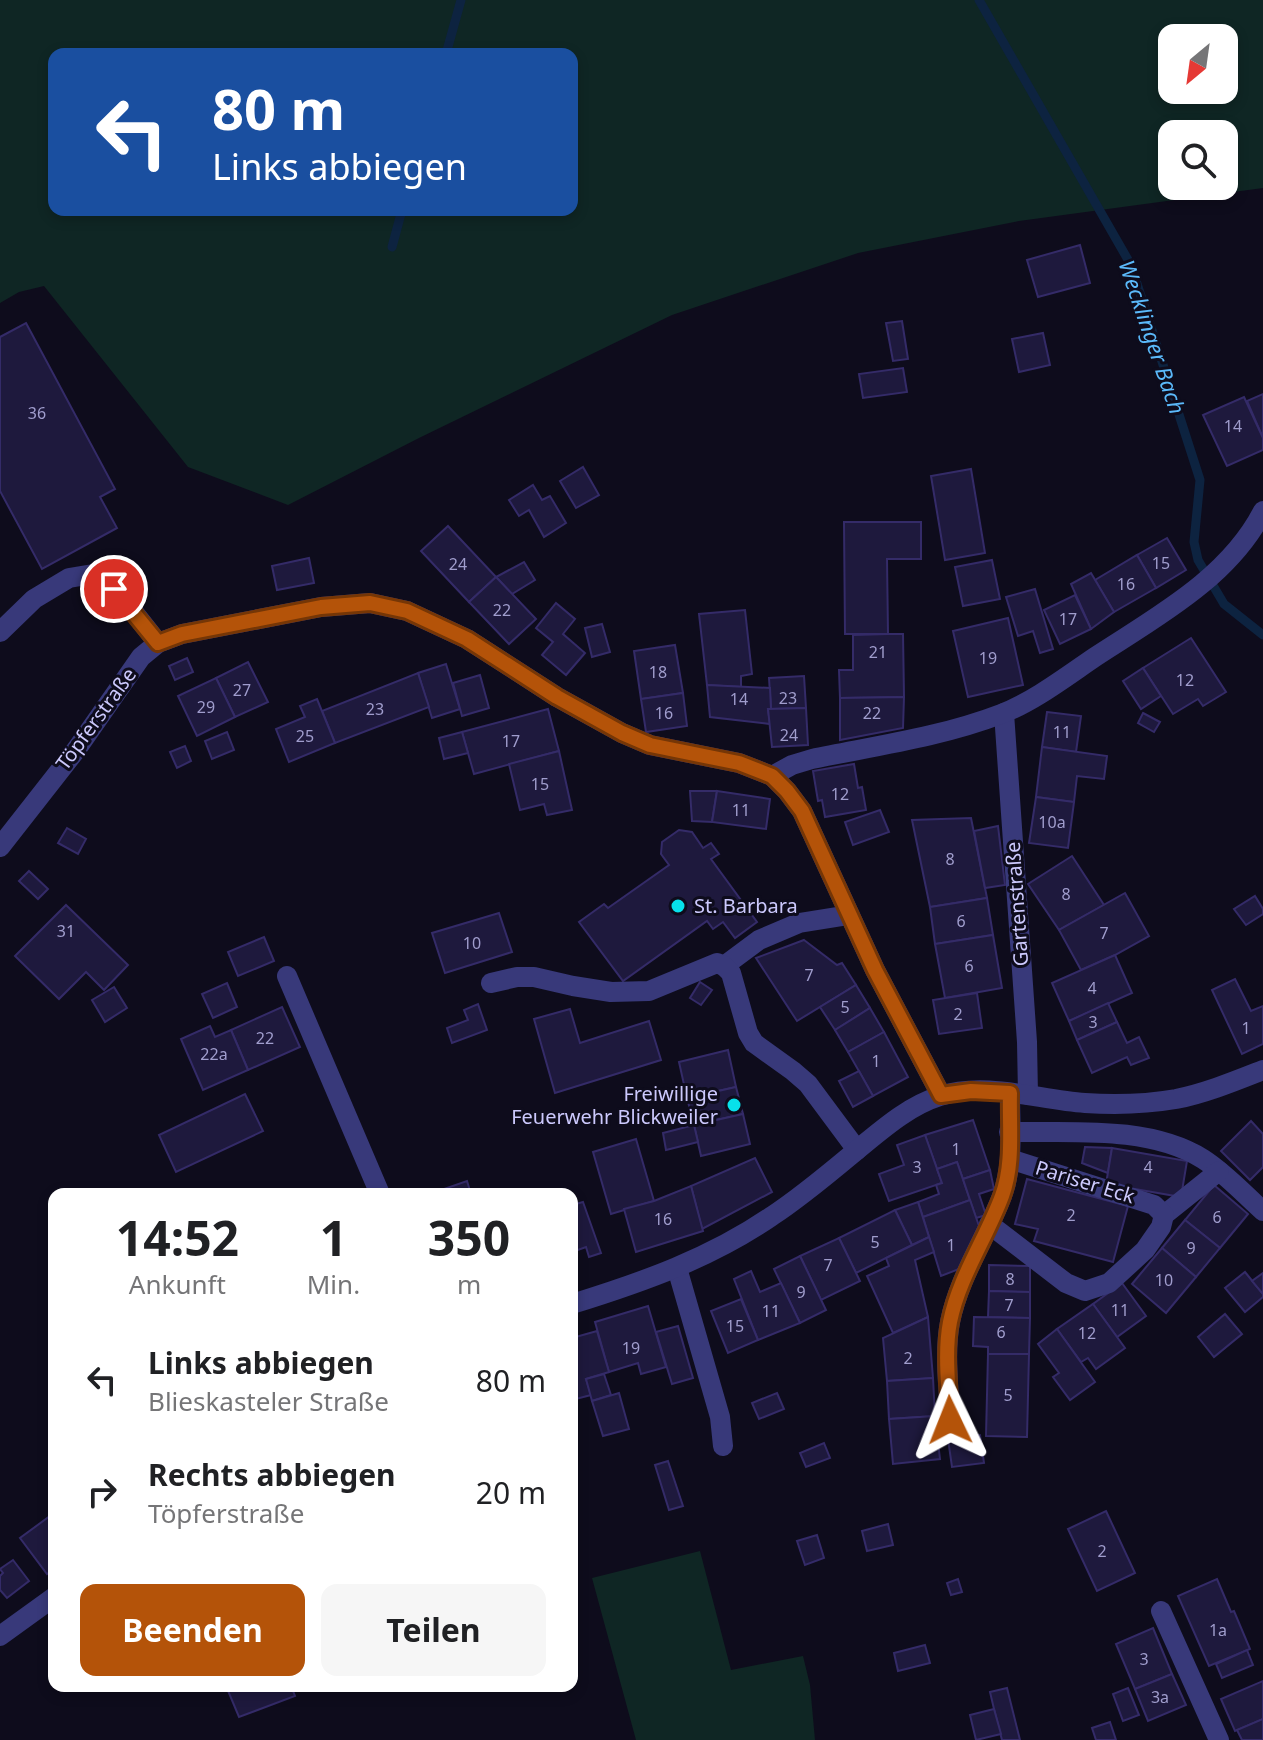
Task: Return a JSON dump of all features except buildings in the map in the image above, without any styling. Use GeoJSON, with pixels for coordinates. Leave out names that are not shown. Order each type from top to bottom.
{"type":"FeatureCollection","features":[{"type":"Feature","properties":{"kind":"street"},"geometry":{"type":"LineString","coordinates":[[772,776],[812,759],[955,729],[1004,713],[1051,687],[1185,598],[1238,549],[1253,531],[1263,511]]}},
{"type":"Feature","properties":{"kind":"street"},"geometry":{"type":"LineString","coordinates":[[0,632],[34,599],[57,585],[69,578],[99,573],[158,643]]}},
{"type":"Feature","properties":{"kind":"street","name":"Töpferstraße"},"geometry":{"type":"LineString","coordinates":[[0,847],[76,750],[141,657],[158,643],[182,634],[321,607],[370,603],[407,611],[467,639],[557,697],[622,733],[650,745],[739,763],[772,776],[802,811],[875,970],[941,1095]]}},
{"type":"Feature","properties":{"kind":"street","name":"Gartenstraße"},"geometry":{"type":"LineString","coordinates":[[1004,713],[1027,1042],[1019,1094]]}},
{"type":"Feature","properties":{"kind":"street"},"geometry":{"type":"LineString","coordinates":[[724,966],[759,940],[799,923],[849,915]]}},
{"type":"Feature","properties":{"kind":"street"},"geometry":{"type":"LineString","coordinates":[[491,983],[534,977],[611,992],[649,991],[717,963],[724,966],[731,973],[748,1033],[754,1043],[808,1084],[857,1150]]}},
{"type":"Feature","properties":{"kind":"street"},"geometry":{"type":"LineString","coordinates":[[287,976],[377,1188]]}},
{"type":"Feature","properties":{"kind":"street"},"geometry":{"type":"LineString","coordinates":[[578,1302],[677,1268],[730,1242],[774,1215],[886,1126],[941,1095],[971,1091],[1083,1103],[1132,1104],[1178,1098],[1263,1070]]}},
{"type":"Feature","properties":{"kind":"street","name":"Pariser Eck"},"geometry":{"type":"LineString","coordinates":[[950,1420],[950,1321],[966,1273],[1001,1198],[1010,1159],[1009,1132],[1019,1094]]}},
{"type":"Feature","properties":{"kind":"street"},"geometry":{"type":"LineString","coordinates":[[1009,1132],[1108,1133],[1152,1139],[1182,1148],[1203,1158],[1263,1211]]}},
{"type":"Feature","properties":{"kind":"street","name":"Pariser Eck"},"geometry":{"type":"LineString","coordinates":[[1010,1159],[1142,1200],[1154,1205],[1164,1215]]}},
{"type":"Feature","properties":{"kind":"street"},"geometry":{"type":"LineString","coordinates":[[989,1224],[1066,1283],[1085,1291],[1109,1283],[1145,1250],[1161,1227],[1164,1215],[1219,1171]]}},
{"type":"Feature","properties":{"kind":"street"},"geometry":{"type":"LineString","coordinates":[[677,1268],[720,1417],[723,1446]]}},
{"type":"Feature","properties":{"kind":"street"},"geometry":{"type":"LineString","coordinates":[[0,1636],[48,1601]]}},
{"type":"Feature","properties":{"kind":"street"},"geometry":{"type":"LineString","coordinates":[[1161,1611],[1219,1740]]}},
{"type":"Feature","properties":{"kind":"green space"},"geometry":{"type":"Polygon","coordinates":[[[0,0],[1263,0],[1263,188],[1238,191],[1238,120],[1158,120],[1158,200],[1174,200],[1019,221],[858,253],[672,315],[288,505],[188,467],[44,286],[19,292],[0,303],[0,0]]]}},
{"type":"Feature","properties":{"kind":"green space"},"geometry":{"type":"Polygon","coordinates":[[[700,1551],[731,1670],[803,1656],[810,1685],[815,1740],[636,1740],[592,1578],[700,1551]]]}},
{"type":"Feature","properties":{"kind":"waterway"},"geometry":{"type":"LineString","coordinates":[[448,48],[461,0]]}},
{"type":"Feature","properties":{"kind":"waterway","name":"Wecklinger Bach"},"geometry":{"type":"LineString","coordinates":[[979,0],[1131,265],[1200,480],[1194,542],[1198,560],[1224,604],[1263,635]]}},
{"type":"Feature","properties":{"kind":"waterway"},"geometry":{"type":"LineString","coordinates":[[392,247],[400,216]]}},
{"type":"Feature","properties":{"kind":"place","name":"St. Barbara"},"geometry":{"type":"Point","coordinates":[678,906]}},
{"type":"Feature","properties":{"kind":"place","name":"Freiwillige Feuerwehr Blickweiler"},"geometry":{"type":"Point","coordinates":[734,1105]}},
{"type":"Feature","properties":{"kind":"route"},"geometry":{"type":"LineString","coordinates":[[114,589],[158,643],[182,634],[321,607],[370,603],[407,611],[467,639],[557,697],[622,733],[650,745],[739,763],[772,776],[802,811],[875,970],[941,1095],[971,1091],[1010,1093],[1010,1159],[1006,1180],[1001,1198],[966,1273],[950,1321],[950,1420]]}}]}
